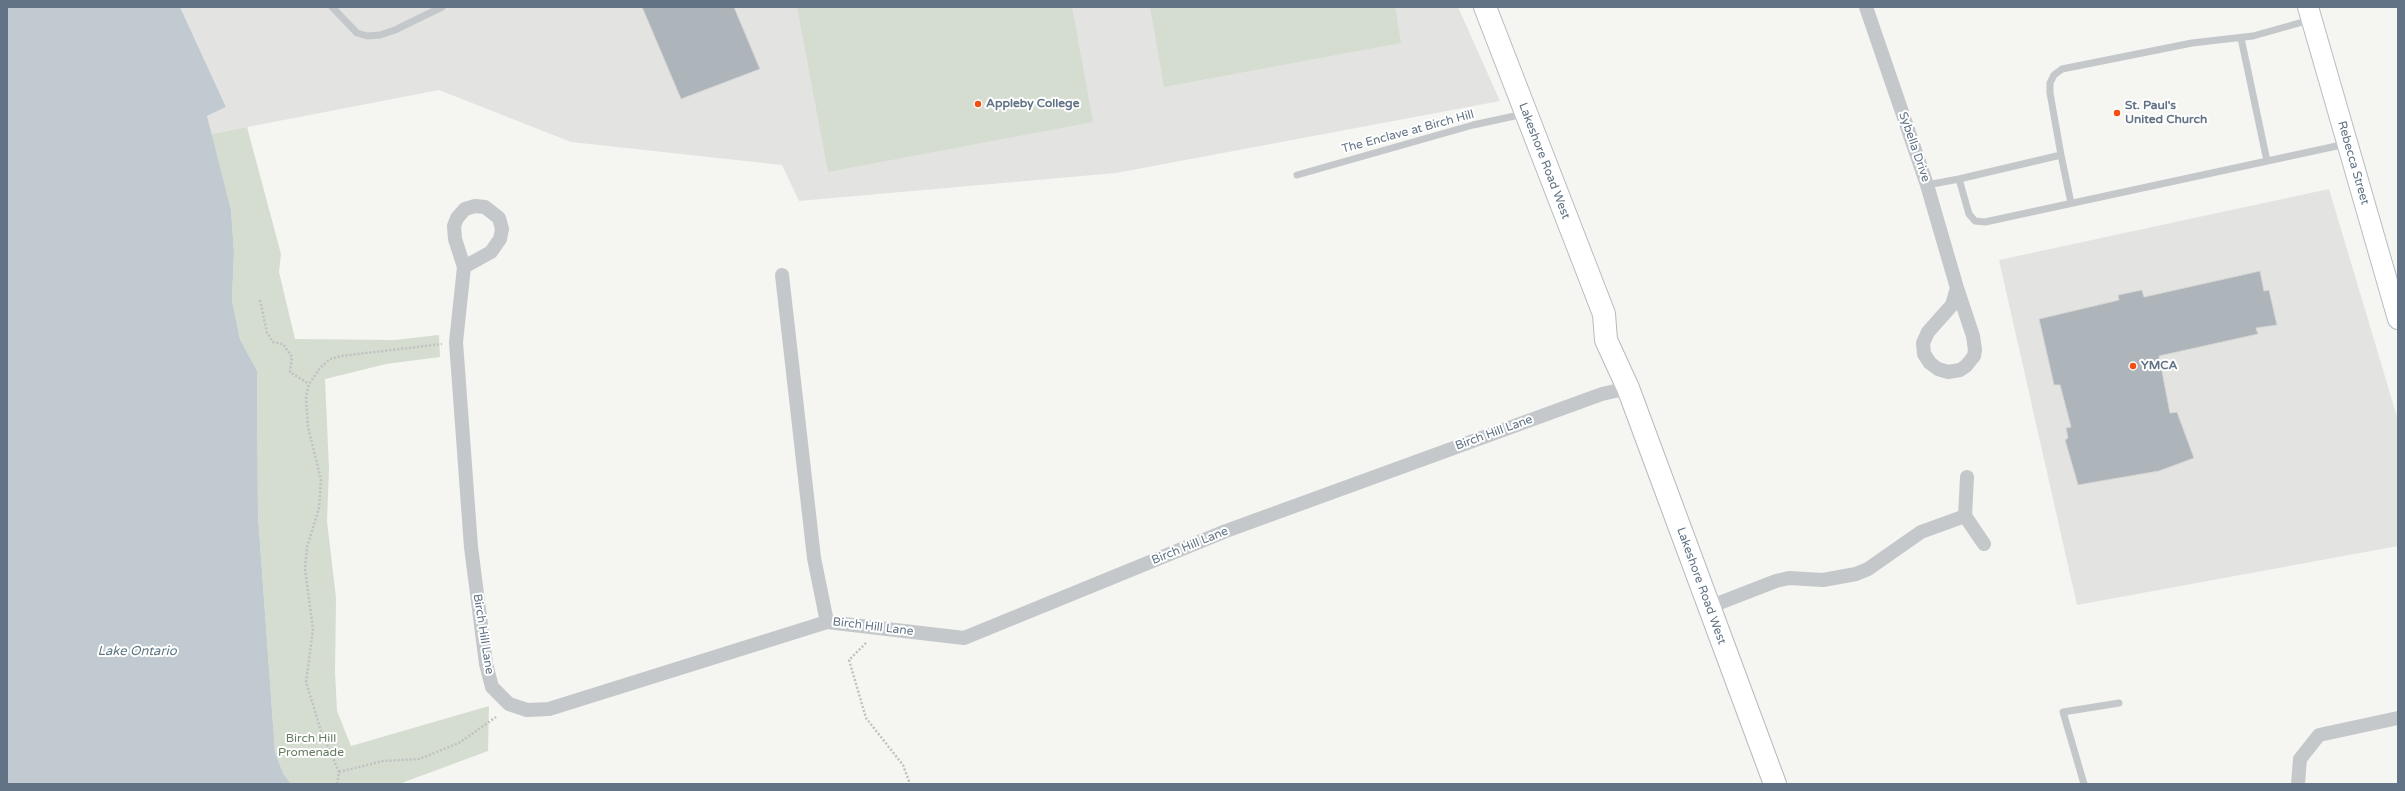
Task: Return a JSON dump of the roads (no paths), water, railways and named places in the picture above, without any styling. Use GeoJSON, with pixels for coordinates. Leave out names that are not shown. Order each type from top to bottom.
{"type":"FeatureCollection","features":[{"type":"Feature","properties":{"kind":"main road","name":"Lakeshore Road West"},"geometry":{"type":"LineString","coordinates":[[1485,7],[1604,314],[1606,340],[1628,388],[1775,784]]}},
{"type":"Feature","properties":{"kind":"main road","name":"Rebecca Street"},"geometry":{"type":"LineString","coordinates":[[2310,13],[2398,319]]}},
{"type":"Feature","properties":{"kind":"street","name":"Sybella Drive"},"geometry":{"type":"LineString","coordinates":[[1866,7],[1927,185],[1957,288],[1973,336],[1975,350],[1974,356],[1966,366],[1960,370],[1948,372],[1938,369],[1930,363],[1924,354],[1923,343],[1928,332],[1952,305],[1957,288]]}},
{"type":"Feature","properties":{"kind":"street","name":"Birch Hill Lane"},"geometry":{"type":"LineString","coordinates":[[464,267],[456,342],[471,547],[486,664],[492,687],[509,704],[527,710],[549,709],[828,622],[964,638],[1226,531],[1594,397],[1628,388]]}},
{"type":"Feature","properties":{"kind":"street"},"geometry":{"type":"LineString","coordinates":[[782,275],[814,558],[828,622]]}},
{"type":"Feature","properties":{"kind":"street"},"geometry":{"type":"LineString","coordinates":[[1966,477],[1965,516],[1984,544]]}},
{"type":"Feature","properties":{"kind":"street"},"geometry":{"type":"LineString","coordinates":[[1709,607],[1776,581],[1789,578],[1823,580],[1856,574],[1868,569],[1921,532],[1965,516]]}},
{"type":"Feature","properties":{"kind":"street"},"geometry":{"type":"LineString","coordinates":[[2298,784],[2300,759],[2319,735],[2398,718]]}},
{"type":"Feature","properties":{"kind":"lane"},"geometry":{"type":"LineString","coordinates":[[332,7],[357,33],[367,36],[380,35],[395,30],[442,7]]}},
{"type":"Feature","properties":{"kind":"lane"},"geometry":{"type":"LineString","coordinates":[[2071,203],[2060,155],[2050,93],[2050,84],[2054,75],[2062,69],[2192,43],[2241,38],[2310,13]]}},
{"type":"Feature","properties":{"kind":"lane"},"geometry":{"type":"LineString","coordinates":[[2241,38],[2267,161]]}},
{"type":"Feature","properties":{"kind":"lane","name":"The Enclave at Birch Hill"},"geometry":{"type":"LineString","coordinates":[[1297,175],[1473,125],[1526,114]]}},
{"type":"Feature","properties":{"kind":"lane"},"geometry":{"type":"LineString","coordinates":[[1959,179],[1969,214],[1975,221],[1985,222],[2348,144]]}},
{"type":"Feature","properties":{"kind":"lane"},"geometry":{"type":"LineString","coordinates":[[1927,185],[2060,155]]}},
{"type":"Feature","properties":{"kind":"lane"},"geometry":{"type":"LineString","coordinates":[[2084,784],[2063,712],[2118,703]]}},
{"type":"Feature","properties":{"kind":"water","name":"Lake Ontario"},"geometry":{"type":"Polygon","coordinates":[[[7,7],[180,7],[226,107],[207,116],[231,210],[234,252],[232,300],[240,339],[257,371],[258,515],[275,752],[283,773],[291,784],[7,784],[7,7]]]}},
{"type":"Feature","properties":{"kind":"place","name":"Appleby College"},"geometry":{"type":"Point","coordinates":[978,104]}},
{"type":"Feature","properties":{"kind":"place","name":"St. Paul's United Church"},"geometry":{"type":"Point","coordinates":[2117,113]}},
{"type":"Feature","properties":{"kind":"place","name":"YMCA"},"geometry":{"type":"Point","coordinates":[2133,366]}},
{"type":"Feature","properties":{"kind":"park label","name":"Birch Hill Promenade"},"geometry":{"type":"Point","coordinates":[311,746]}}]}
